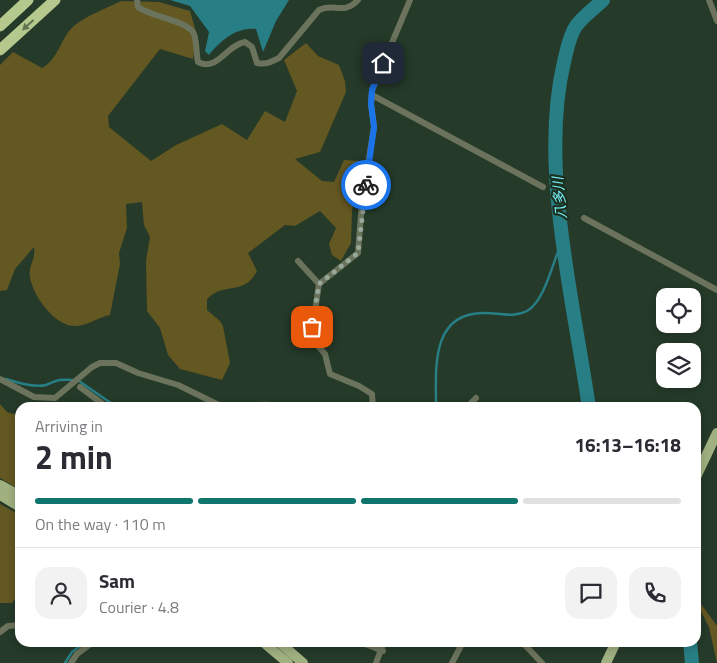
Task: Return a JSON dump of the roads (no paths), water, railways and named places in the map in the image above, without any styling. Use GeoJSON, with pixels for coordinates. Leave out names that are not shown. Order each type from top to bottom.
{"type":"FeatureCollection","features":[{"type":"Feature","properties":{"kind":"highway"},"geometry":{"type":"LineString","coordinates":[[0,26],[28,0]]}},
{"type":"Feature","properties":{"kind":"highway"},"geometry":{"type":"LineString","coordinates":[[0,50],[55,0]]}},
{"type":"Feature","properties":{"kind":"main road"},"geometry":{"type":"LineString","coordinates":[[701,470],[713,453],[717,433]]}},
{"type":"Feature","properties":{"kind":"main road"},"geometry":{"type":"LineString","coordinates":[[0,485],[15,493]]}},
{"type":"Feature","properties":{"kind":"main road"},"geometry":{"type":"LineString","coordinates":[[0,495],[15,504]]}},
{"type":"Feature","properties":{"kind":"main road"},"geometry":{"type":"LineString","coordinates":[[269,647],[288,663]]}},
{"type":"Feature","properties":{"kind":"main road"},"geometry":{"type":"LineString","coordinates":[[285,647],[303,663]]}},
{"type":"Feature","properties":{"kind":"main road"},"geometry":{"type":"LineString","coordinates":[[606,663],[614,647]]}},
{"type":"Feature","properties":{"kind":"street"},"geometry":{"type":"LineString","coordinates":[[137,0],[138,7],[144,12],[190,28],[194,34],[198,62],[206,66],[212,65],[236,43],[245,42],[252,47],[257,63],[264,65],[272,62],[280,58],[319,10],[325,7],[351,7],[358,0]]}},
{"type":"Feature","properties":{"kind":"street"},"geometry":{"type":"LineString","coordinates":[[373,402],[372,394],[359,386],[330,374],[325,354],[311,338],[319,284],[358,253],[362,202],[374,127],[371,104],[372,95],[410,0]]}},
{"type":"Feature","properties":{"kind":"street"},"geometry":{"type":"LineString","coordinates":[[709,0],[717,21]]}},
{"type":"Feature","properties":{"kind":"street"},"geometry":{"type":"LineString","coordinates":[[372,95],[543,187]]}},
{"type":"Feature","properties":{"kind":"street"},"geometry":{"type":"LineString","coordinates":[[584,218],[717,290]]}},
{"type":"Feature","properties":{"kind":"street"},"geometry":{"type":"LineString","coordinates":[[298,261],[319,284]]}},
{"type":"Feature","properties":{"kind":"street"},"geometry":{"type":"LineString","coordinates":[[0,379],[34,397],[55,398],[92,367],[100,363],[116,363],[138,373],[178,385],[212,402]]}},
{"type":"Feature","properties":{"kind":"street"},"geometry":{"type":"LineString","coordinates":[[80,386],[100,402]]}},
{"type":"Feature","properties":{"kind":"street"},"geometry":{"type":"LineString","coordinates":[[472,402],[476,398]]}},
{"type":"Feature","properties":{"kind":"street"},"geometry":{"type":"LineString","coordinates":[[0,632],[8,626],[15,626]]}},
{"type":"Feature","properties":{"kind":"street"},"geometry":{"type":"LineString","coordinates":[[71,663],[87,647]]}},
{"type":"Feature","properties":{"kind":"street"},"geometry":{"type":"LineString","coordinates":[[372,647],[382,651]]}},
{"type":"Feature","properties":{"kind":"street"},"geometry":{"type":"LineString","coordinates":[[376,663],[383,647]]}},
{"type":"Feature","properties":{"kind":"street"},"geometry":{"type":"LineString","coordinates":[[452,663],[460,647]]}},
{"type":"Feature","properties":{"kind":"street"},"geometry":{"type":"LineString","coordinates":[[527,647],[542,663]]}},
{"type":"Feature","properties":{"kind":"water"},"geometry":{"type":"Polygon","coordinates":[[[170,0],[289,0],[276,21],[263,52],[256,29],[249,29],[236,32],[219,44],[209,55],[205,51],[209,32],[190,6],[170,0]]]}},
{"type":"Feature","properties":{"kind":"waterway","name":"八多川"},"geometry":{"type":"LineString","coordinates":[[588,402],[561,234],[555,145],[557,102],[570,39],[579,22],[603,0]]}},
{"type":"Feature","properties":{"kind":"waterway"},"geometry":{"type":"LineString","coordinates":[[436,402],[437,361],[445,332],[454,322],[467,315],[485,313],[511,315],[522,313],[534,306],[544,289],[563,240]]}},
{"type":"Feature","properties":{"kind":"waterway"},"geometry":{"type":"LineString","coordinates":[[6,379],[36,386],[46,385],[59,380],[73,380]]}},
{"type":"Feature","properties":{"kind":"waterway"},"geometry":{"type":"LineString","coordinates":[[79,381],[109,402]]}},
{"type":"Feature","properties":{"kind":"waterway"},"geometry":{"type":"LineString","coordinates":[[65,663],[72,652],[78,647]]}},
{"type":"Feature","properties":{"kind":"waterway","name":"八多川"},"geometry":{"type":"LineString","coordinates":[[690,647],[692,663]]}}]}
